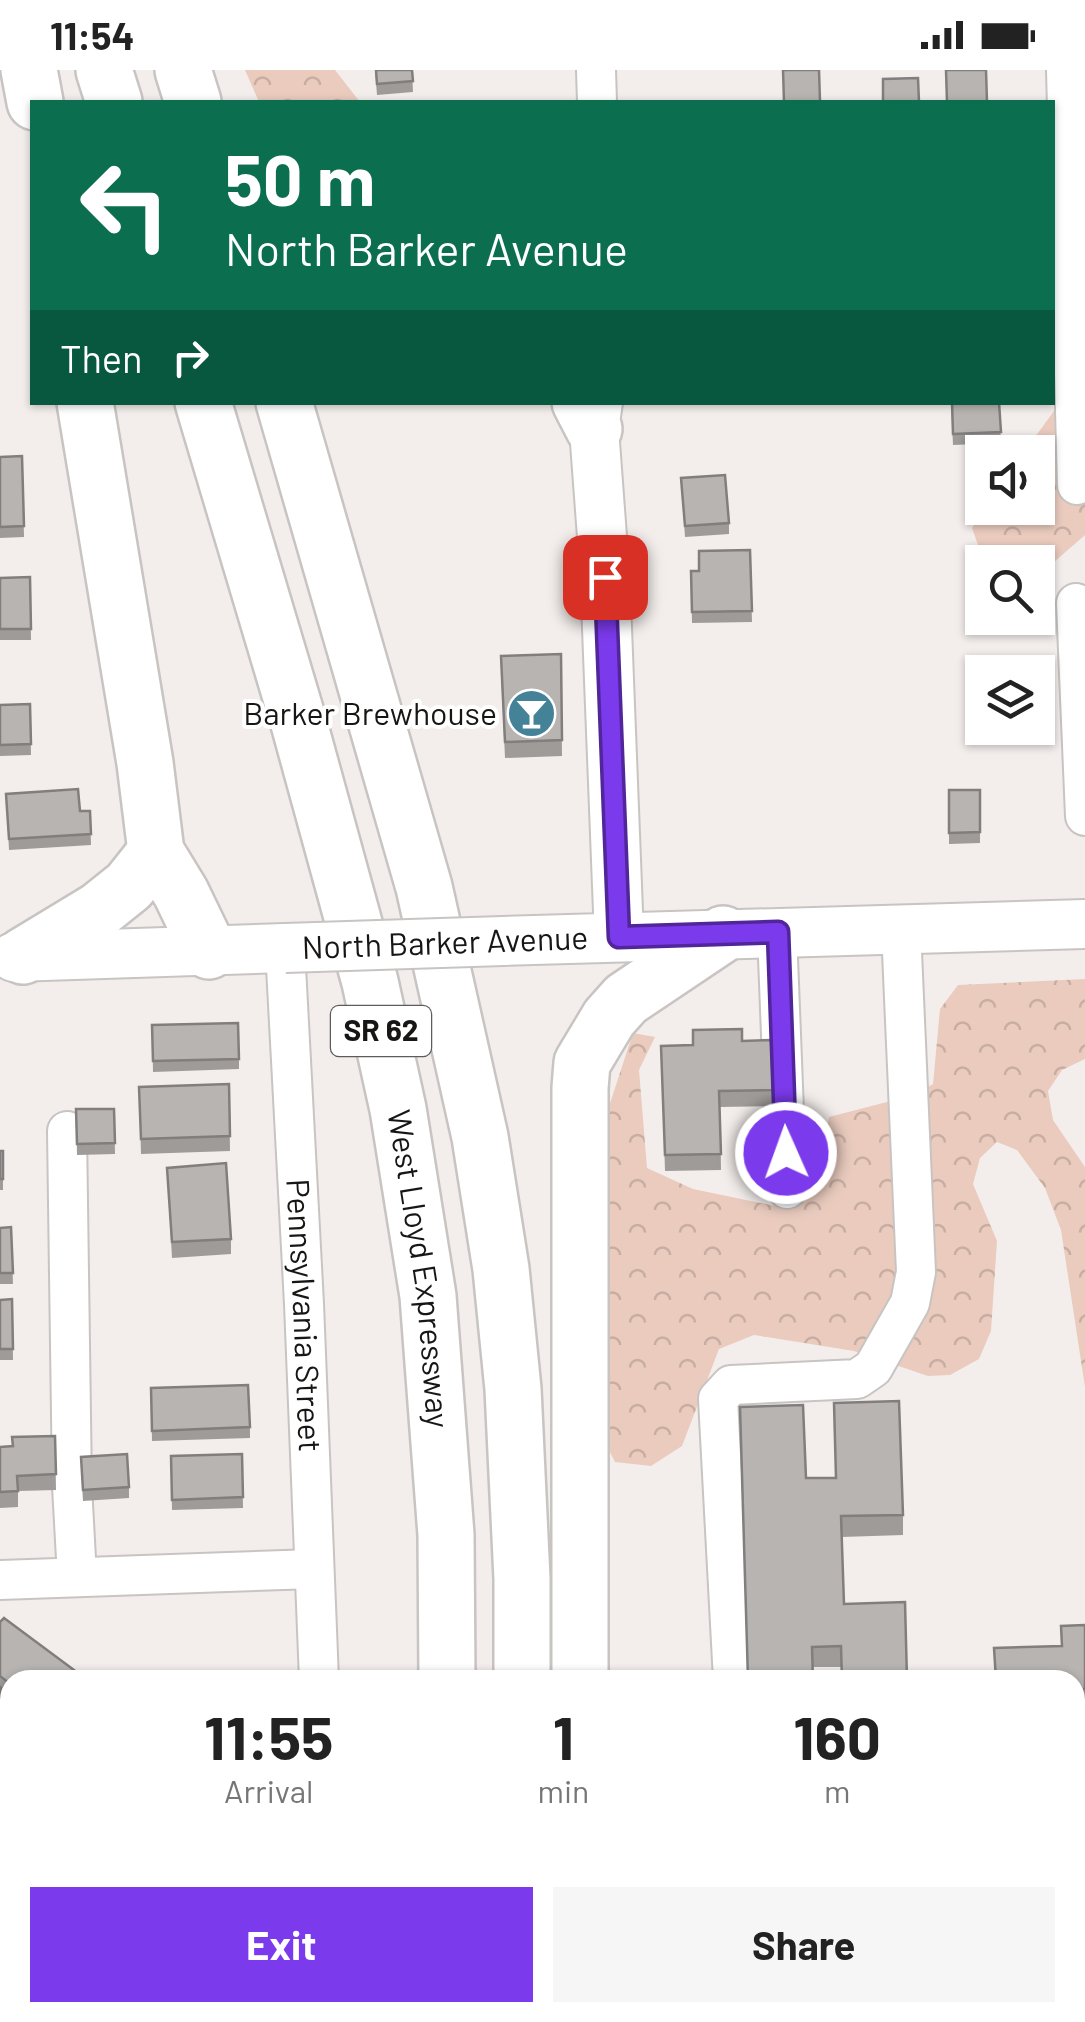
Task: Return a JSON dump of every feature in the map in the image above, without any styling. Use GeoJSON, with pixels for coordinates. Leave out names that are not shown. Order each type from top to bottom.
{"type":"FeatureCollection","features":[{"type":"Feature","properties":{"kind":"highway"},"geometry":{"type":"LineString","coordinates":[[30,70],[35,100]]}},
{"type":"Feature","properties":{"kind":"highway"},"geometry":{"type":"LineString","coordinates":[[104,70],[113,100]]}},
{"type":"Feature","properties":{"kind":"highway"},"geometry":{"type":"LineString","coordinates":[[184,70],[193,100]]}},
{"type":"Feature","properties":{"kind":"highway"},"geometry":{"type":"LineString","coordinates":[[86,405],[156,852],[209,951]]}},
{"type":"Feature","properties":{"kind":"highway","name":"West Lloyd Expressway"},"geometry":{"type":"LineString","coordinates":[[203,405],[306,745],[370,982],[398,1109],[428,1296],[446,1535],[446,1670]]}},
{"type":"Feature","properties":{"kind":"highway","name":"SR 62"},"geometry":{"type":"LineString","coordinates":[[285,405],[424,887],[480,1137],[500,1269],[512,1389],[522,1578],[522,1670]]}},
{"type":"Feature","properties":{"kind":"highway"},"geometry":{"type":"LineString","coordinates":[[301,458],[310,405]]}},
{"type":"Feature","properties":{"kind":"highway"},"geometry":{"type":"LineString","coordinates":[[12,957],[99,910],[129,886],[156,852]]}},
{"type":"Feature","properties":{"kind":"highway"},"geometry":{"type":"LineString","coordinates":[[580,1670],[582,1064],[609,1018],[626,999],[723,934]]}},
{"type":"Feature","properties":{"kind":"main road"},"geometry":{"type":"LineString","coordinates":[[591,411],[605,577],[619,937]]}},
{"type":"Feature","properties":{"kind":"main road","name":"North Barker Avenue"},"geometry":{"type":"LineString","coordinates":[[12,957],[1085,924]]}},
{"type":"Feature","properties":{"kind":"street"},"geometry":{"type":"LineString","coordinates":[[596,70],[597,100]]}},
{"type":"Feature","properties":{"kind":"street"},"geometry":{"type":"LineString","coordinates":[[1066,70],[1077,485]]}},
{"type":"Feature","properties":{"kind":"street"},"geometry":{"type":"LineString","coordinates":[[1076,602],[1085,816]]}},
{"type":"Feature","properties":{"kind":"street"},"geometry":{"type":"LineString","coordinates":[[732,1670],[718,1400],[731,1385],[857,1378],[873,1368],[910,1303],[916,1272],[900,929]]}},
{"type":"Feature","properties":{"kind":"street"},"geometry":{"type":"LineString","coordinates":[[778,932],[787,1190]]}},
{"type":"Feature","properties":{"kind":"street","name":"Pennsylvania Street"},"geometry":{"type":"LineString","coordinates":[[286,948],[319,1670]]}},
{"type":"Feature","properties":{"kind":"street"},"geometry":{"type":"LineString","coordinates":[[66,1131],[77,1577]]}},
{"type":"Feature","properties":{"kind":"street"},"geometry":{"type":"LineString","coordinates":[[0,1580],[314,1568]]}},
{"type":"Feature","properties":{"kind":"green space"},"geometry":{"type":"Polygon","coordinates":[[[245,70],[335,70],[358,100],[258,100],[245,70]]]}},
{"type":"Feature","properties":{"kind":"green space"},"geometry":{"type":"Polygon","coordinates":[[[1085,400],[1085,535],[1055,561],[1055,545],[978,545],[974,525],[1055,525],[1055,435],[1036,435],[1054,411],[1085,400]]]}},
{"type":"Feature","properties":{"kind":"green space"},"geometry":{"type":"Polygon","coordinates":[[[1085,979],[1085,1059],[1062,1070],[1048,1091],[1053,1120],[1085,1167],[1085,1387],[1061,1230],[1045,1188],[1017,1150],[997,1142],[980,1158],[973,1184],[997,1241],[991,1331],[979,1359],[950,1375],[928,1376],[854,1351],[754,1335],[719,1349],[682,1446],[651,1466],[615,1462],[601,1435],[597,1143],[633,1033],[655,1037],[639,1070],[647,1168],[693,1189],[780,1207],[817,1182],[829,1117],[914,1095],[933,1084],[940,1009],[958,985],[1085,979]]]}},
{"type":"Feature","properties":{"kind":"building"},"geometry":{"type":"Polygon","coordinates":[[[376,70],[412,70],[413,81],[377,84],[376,70]]]}},
{"type":"Feature","properties":{"kind":"building"},"geometry":{"type":"Polygon","coordinates":[[[783,70],[819,70],[820,100],[784,100],[783,70]]]}},
{"type":"Feature","properties":{"kind":"building"},"geometry":{"type":"Polygon","coordinates":[[[946,70],[986,70],[987,100],[947,100],[946,70]]]}},
{"type":"Feature","properties":{"kind":"building"},"geometry":{"type":"Polygon","coordinates":[[[918,78],[919,100],[883,100],[883,79],[918,78]]]}},
{"type":"Feature","properties":{"kind":"building"},"geometry":{"type":"Polygon","coordinates":[[[952,405],[999,405],[1001,432],[953,434],[952,405]]]}},
{"type":"Feature","properties":{"kind":"building"},"geometry":{"type":"Polygon","coordinates":[[[22,456],[24,526],[0,527],[0,457],[22,456]]]}},
{"type":"Feature","properties":{"kind":"building"},"geometry":{"type":"Polygon","coordinates":[[[725,475],[729,523],[685,526],[681,478],[725,475]]]}},
{"type":"Feature","properties":{"kind":"building"},"geometry":{"type":"Polygon","coordinates":[[[750,550],[752,611],[692,612],[691,571],[699,571],[699,551],[750,550]]]}},
{"type":"Feature","properties":{"kind":"building"},"geometry":{"type":"Polygon","coordinates":[[[30,577],[31,629],[0,629],[0,578],[30,577]]]}},
{"type":"Feature","properties":{"kind":"building","name":"Barker Brewhouse"},"geometry":{"type":"Polygon","coordinates":[[[561,654],[562,740],[505,742],[501,656],[561,654]]]}},
{"type":"Feature","properties":{"kind":"building"},"geometry":{"type":"Polygon","coordinates":[[[30,704],[31,744],[0,745],[0,705],[30,704]]]}},
{"type":"Feature","properties":{"kind":"building"},"geometry":{"type":"Polygon","coordinates":[[[78,789],[80,811],[90,811],[91,834],[9,839],[6,794],[78,789]]]}},
{"type":"Feature","properties":{"kind":"building"},"geometry":{"type":"Polygon","coordinates":[[[949,790],[980,790],[980,832],[949,833],[949,790]]]}},
{"type":"Feature","properties":{"kind":"building"},"geometry":{"type":"Polygon","coordinates":[[[238,1023],[239,1059],[153,1061],[152,1025],[238,1023]]]}},
{"type":"Feature","properties":{"kind":"building"},"geometry":{"type":"Polygon","coordinates":[[[742,1029],[742,1041],[771,1040],[773,1090],[719,1091],[721,1154],[665,1155],[661,1046],[693,1045],[693,1030],[742,1029]]]}},
{"type":"Feature","properties":{"kind":"building"},"geometry":{"type":"Polygon","coordinates":[[[229,1084],[230,1136],[141,1139],[139,1087],[229,1084]]]}},
{"type":"Feature","properties":{"kind":"building"},"geometry":{"type":"Polygon","coordinates":[[[76,1109],[114,1109],[115,1143],[77,1144],[76,1109]]]}},
{"type":"Feature","properties":{"kind":"building"},"geometry":{"type":"Polygon","coordinates":[[[3,1151],[3,1179],[0,1179],[3,1151]]]}},
{"type":"Feature","properties":{"kind":"building"},"geometry":{"type":"Polygon","coordinates":[[[226,1163],[231,1239],[172,1242],[167,1168],[226,1163]]]}},
{"type":"Feature","properties":{"kind":"building"},"geometry":{"type":"Polygon","coordinates":[[[11,1227],[13,1273],[0,1273],[0,1228],[11,1227]]]}},
{"type":"Feature","properties":{"kind":"building"},"geometry":{"type":"Polygon","coordinates":[[[12,1299],[13,1349],[0,1349],[0,1300],[12,1299]]]}},
{"type":"Feature","properties":{"kind":"building"},"geometry":{"type":"Polygon","coordinates":[[[248,1385],[250,1427],[152,1431],[151,1388],[248,1385]]]}},
{"type":"Feature","properties":{"kind":"building"},"geometry":{"type":"Polygon","coordinates":[[[899,1401],[903,1515],[841,1516],[844,1604],[905,1602],[907,1670],[842,1670],[841,1646],[812,1647],[813,1670],[748,1670],[740,1407],[803,1405],[806,1478],[836,1478],[834,1403],[899,1401]]]}},
{"type":"Feature","properties":{"kind":"building"},"geometry":{"type":"Polygon","coordinates":[[[55,1436],[56,1474],[17,1476],[18,1491],[0,1492],[0,1447],[13,1446],[12,1437],[55,1436]]]}},
{"type":"Feature","properties":{"kind":"building"},"geometry":{"type":"Polygon","coordinates":[[[127,1454],[129,1487],[83,1490],[81,1457],[127,1454]]]}},
{"type":"Feature","properties":{"kind":"building"},"geometry":{"type":"Polygon","coordinates":[[[242,1454],[243,1497],[172,1500],[171,1456],[242,1454]]]}},
{"type":"Feature","properties":{"kind":"building"},"geometry":{"type":"Polygon","coordinates":[[[4,1618],[74,1670],[0,1670],[0,1622],[4,1618]]]}},
{"type":"Feature","properties":{"kind":"building"},"geometry":{"type":"Polygon","coordinates":[[[1085,1625],[1085,1670],[995,1670],[994,1648],[1062,1646],[1061,1626],[1085,1625]]]}},
{"type":"Feature","properties":{"kind":"place","name":"Barker Brewhouse"},"geometry":{"type":"Point","coordinates":[532,714]}},
{"type":"Feature","properties":{"kind":"route"},"geometry":{"type":"LineString","coordinates":[[605,577],[619,937],[778,932],[786,1153]]}}]}
